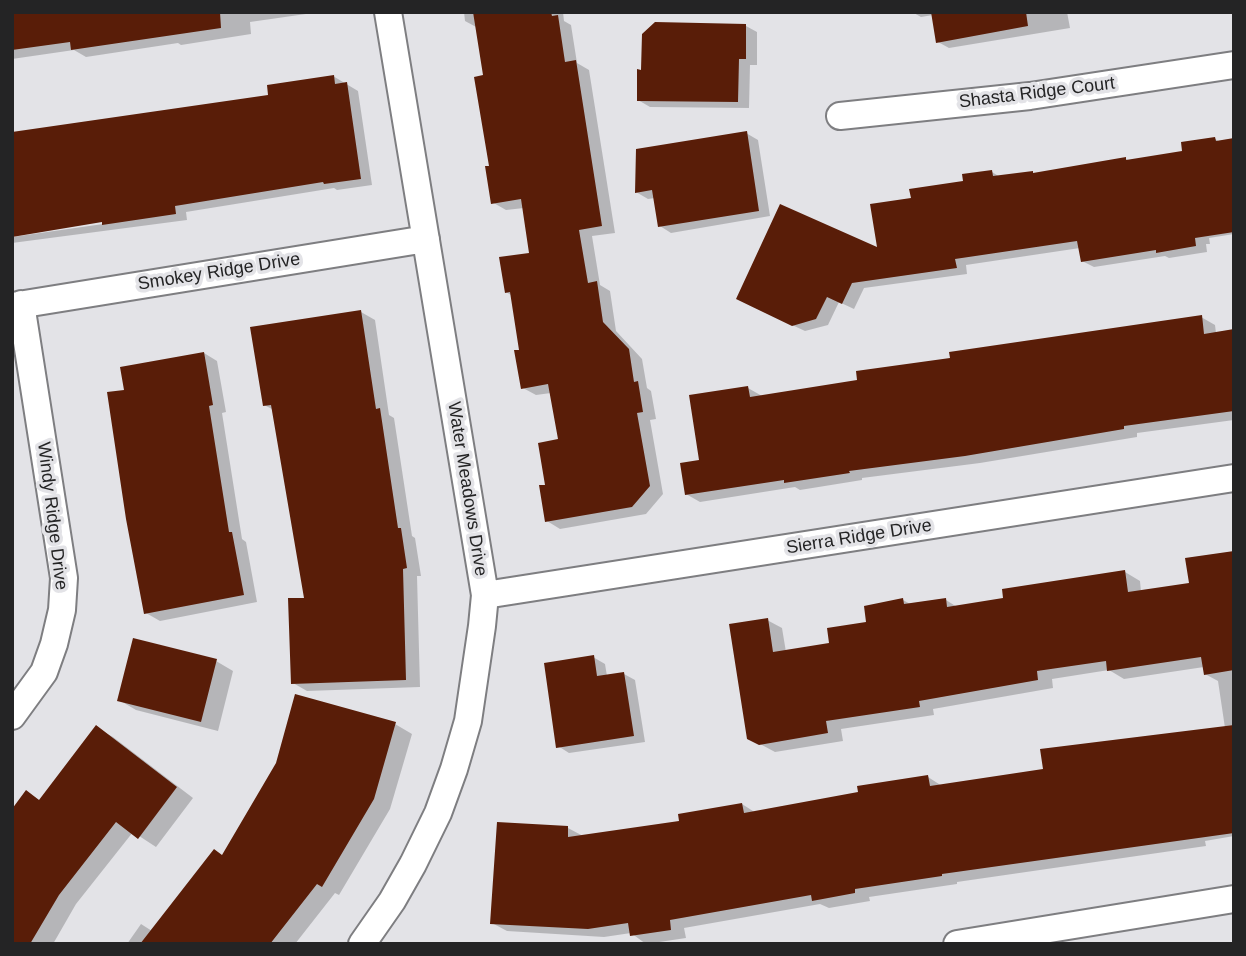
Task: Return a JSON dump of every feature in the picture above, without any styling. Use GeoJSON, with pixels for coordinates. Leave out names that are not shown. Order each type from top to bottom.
{"type":"FeatureCollection","features":[{"type":"Feature","properties":{"kind":"street","name":"Water Meadows Drive"},"geometry":{"type":"LineString","coordinates":[[371,941],[438,813],[454,769],[468,721],[485,596],[388,12]]}},
{"type":"Feature","properties":{"kind":"street","name":"Shasta Ridge Court"},"geometry":{"type":"LineString","coordinates":[[840,116],[1030,96],[1234,65]]}},
{"type":"Feature","properties":{"kind":"street","name":"Smokey Ridge Drive"},"geometry":{"type":"LineString","coordinates":[[17,305],[426,239]]}},
{"type":"Feature","properties":{"kind":"street","name":"Windy Ridge Drive"},"geometry":{"type":"LineString","coordinates":[[12,716],[32,690],[54,644],[62,610],[64,578],[17,305]]}},
{"type":"Feature","properties":{"kind":"street","name":"Sierra Ridge Drive"},"geometry":{"type":"LineString","coordinates":[[485,596],[1234,478]]}},
{"type":"Feature","properties":{"kind":"street"},"geometry":{"type":"LineString","coordinates":[[957,944],[1234,899]]}},
{"type":"Feature","properties":{"kind":"building"},"geometry":{"type":"Polygon","coordinates":[[[12,12],[220,12],[221,28],[71,50],[70,42],[12,50],[12,12]]]}},
{"type":"Feature","properties":{"kind":"building"},"geometry":{"type":"Polygon","coordinates":[[[473,12],[551,12],[552,16],[558,15],[565,62],[576,60],[602,226],[579,230],[588,283],[597,281],[603,322],[629,349],[634,382],[638,381],[643,412],[637,413],[650,486],[632,507],[545,522],[539,485],[545,485],[538,443],[558,439],[548,384],[521,389],[514,350],[519,350],[510,292],[505,293],[499,257],[529,253],[521,199],[491,204],[485,166],[489,166],[474,77],[483,75],[473,12]]]}},
{"type":"Feature","properties":{"kind":"building"},"geometry":{"type":"Polygon","coordinates":[[[931,12],[1026,12],[1028,26],[936,43],[931,12]]]}},
{"type":"Feature","properties":{"kind":"building"},"geometry":{"type":"Polygon","coordinates":[[[655,22],[746,24],[746,59],[739,59],[738,102],[637,101],[637,69],[641,70],[642,34],[655,22]]]}},
{"type":"Feature","properties":{"kind":"building"},"geometry":{"type":"Polygon","coordinates":[[[334,75],[335,84],[347,82],[361,179],[323,182],[175,206],[176,214],[102,225],[102,222],[12,237],[12,132],[268,95],[267,85],[334,75]]]}},
{"type":"Feature","properties":{"kind":"building"},"geometry":{"type":"Polygon","coordinates":[[[747,131],[759,211],[658,227],[652,190],[635,193],[636,149],[747,131]]]}},
{"type":"Feature","properties":{"kind":"building"},"geometry":{"type":"Polygon","coordinates":[[[1215,137],[1216,141],[1234,138],[1234,232],[1195,238],[1196,246],[1081,262],[1077,241],[955,259],[957,268],[852,283],[842,304],[827,297],[816,319],[792,326],[736,299],[780,204],[877,247],[870,204],[911,198],[909,189],[963,181],[962,174],[992,170],[993,176],[1033,173],[1126,157],[1126,160],[1182,151],[1181,142],[1215,137]]]}},
{"type":"Feature","properties":{"kind":"building"},"geometry":{"type":"Polygon","coordinates":[[[361,310],[376,409],[380,408],[398,528],[401,528],[407,568],[403,569],[406,680],[291,684],[288,598],[304,598],[271,405],[263,406],[250,327],[361,310]]]}},
{"type":"Feature","properties":{"kind":"building"},"geometry":{"type":"Polygon","coordinates":[[[1202,315],[1204,334],[1234,329],[1234,411],[1124,426],[1124,429],[965,456],[685,495],[680,463],[699,460],[689,395],[748,386],[750,397],[857,380],[856,371],[950,358],[949,352],[1202,315]]]}},
{"type":"Feature","properties":{"kind":"building"},"geometry":{"type":"Polygon","coordinates":[[[204,352],[213,405],[209,406],[229,532],[232,532],[244,595],[144,614],[126,519],[107,392],[124,390],[120,367],[204,352]]]}},
{"type":"Feature","properties":{"kind":"building"},"geometry":{"type":"Polygon","coordinates":[[[1234,551],[1234,670],[1204,675],[1201,657],[1107,671],[1106,661],[1037,671],[1038,680],[919,701],[920,707],[826,721],[828,733],[759,745],[747,739],[729,624],[768,618],[773,652],[829,643],[827,628],[866,622],[864,606],[903,598],[904,604],[946,598],[947,607],[1003,598],[1002,589],[1125,570],[1128,592],[1189,583],[1185,558],[1234,551]]]}},
{"type":"Feature","properties":{"kind":"building"},"geometry":{"type":"Polygon","coordinates":[[[133,638],[217,659],[201,722],[117,701],[133,638]]]}},
{"type":"Feature","properties":{"kind":"building"},"geometry":{"type":"Polygon","coordinates":[[[594,655],[597,676],[624,672],[634,736],[556,748],[544,663],[594,655]]]}},
{"type":"Feature","properties":{"kind":"building"},"geometry":{"type":"Polygon","coordinates":[[[295,694],[396,722],[374,799],[322,887],[317,884],[270,944],[140,944],[214,849],[222,855],[276,763],[295,694]]]}},
{"type":"Feature","properties":{"kind":"building"},"geometry":{"type":"Polygon","coordinates":[[[96,725],[177,787],[138,839],[116,822],[59,895],[30,944],[12,944],[12,809],[26,790],[39,800],[96,725]]]}},
{"type":"Feature","properties":{"kind":"building"},"geometry":{"type":"Polygon","coordinates":[[[1234,725],[1234,833],[942,874],[855,889],[855,893],[812,901],[811,895],[670,920],[671,930],[630,936],[628,923],[588,929],[490,924],[497,822],[568,826],[568,837],[679,821],[678,814],[742,803],[744,813],[858,792],[857,786],[928,775],[930,786],[1043,769],[1040,749],[1234,725]]]}}]}
